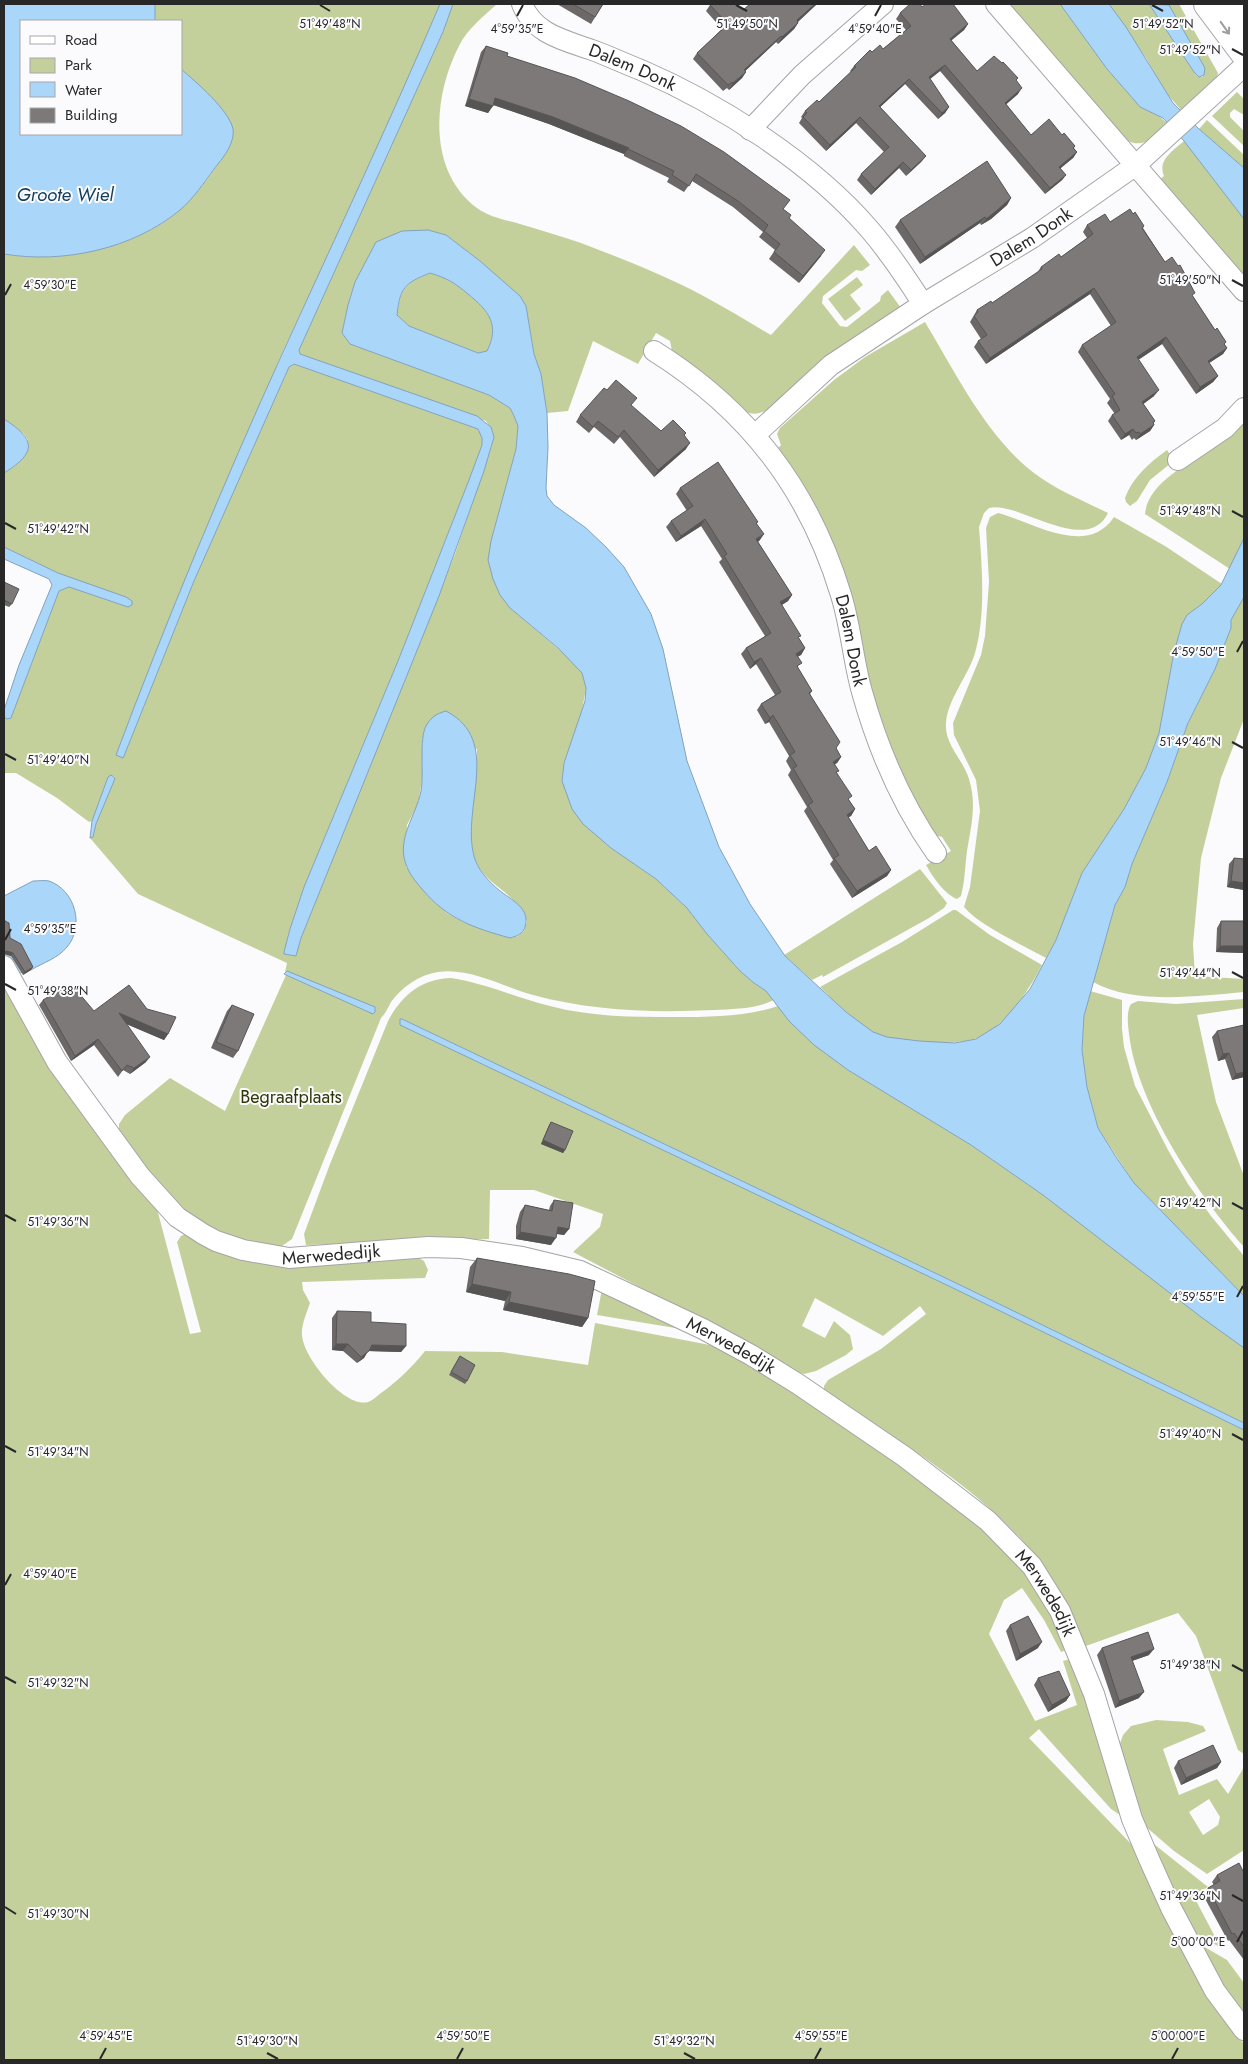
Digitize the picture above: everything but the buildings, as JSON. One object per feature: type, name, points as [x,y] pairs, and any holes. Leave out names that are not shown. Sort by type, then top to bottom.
[{"type":"street","name":"Dalem Donk","points":[[522,4],[538,27],[550,35],[683,90],[750,130],[798,164],[832,191],[870,230],[923,304]]},
{"type":"street","points":[[750,130],[802,75],[883,4]]},
{"type":"street","points":[[996,4],[1244,291]]},
{"type":"street","points":[[1208,4],[1244,52]]},
{"type":"street","points":[[1231,4],[1244,18]]},
{"type":"street","name":"Dalem Donk","points":[[755,435],[831,365],[923,304],[1032,238],[1136,165],[1244,66]]},
{"type":"street","name":"Dalem Donk","points":[[654,352],[690,375],[710,391],[755,435],[785,474],[811,519],[842,598],[871,722],[910,812],[936,853]]},
{"type":"street","points":[[1178,460],[1225,428],[1244,408]]},
{"type":"street","name":"Merwededijk","points":[[4,966],[57,1062],[140,1176],[177,1217],[203,1234],[216,1241],[243,1250],[290,1258],[428,1247],[461,1248],[531,1258],[580,1271],[694,1325],[751,1355],[798,1384],[906,1458],[988,1521],[1032,1566],[1060,1611],[1094,1694],[1132,1819],[1149,1859],[1171,1908],[1215,1991],[1244,2030]]},
{"type":"green space","name":"Begraafplaats","points":[[155,4],[440,4],[382,140],[282,353],[186,578],[124,756],[194,581],[289,367],[294,364],[478,429],[482,438],[482,445],[398,661],[304,887],[284,954],[296,956],[301,938],[455,554],[492,445],[493,432],[486,421],[300,354],[299,350],[443,32],[453,4],[497,4],[471,28],[462,40],[450,66],[440,109],[439,132],[442,154],[449,174],[461,192],[477,208],[498,218],[581,243],[657,274],[705,297],[771,335],[854,245],[870,265],[862,271],[856,270],[823,296],[822,303],[840,326],[847,327],[880,301],[881,296],[888,290],[901,308],[858,334],[812,368],[763,412],[754,414],[742,409],[725,392],[672,351],[670,341],[656,333],[638,364],[593,341],[568,411],[547,413],[541,374],[534,354],[526,306],[480,261],[446,235],[428,230],[355,282],[342,333],[350,344],[489,395],[510,408],[514,416],[518,426],[516,449],[491,541],[510,608],[569,658],[582,673],[586,688],[581,716],[564,762],[562,781],[611,848],[656,879],[687,908],[740,971],[766,991],[774,1000],[752,1007],[729,1009],[691,1011],[623,1010],[578,1005],[533,995],[462,972],[438,972],[424,976],[406,987],[395,997],[381,1018],[292,1239],[282,1246],[274,1247],[247,1242],[221,1234],[190,1216],[176,1204],[140,1163],[119,1135],[119,1124],[125,1115],[170,1078],[225,1111],[286,975],[373,1014],[287,971],[285,972],[287,963],[138,894],[90,838],[93,837],[96,824],[115,778],[114,776],[108,777],[92,821],[89,822],[57,798],[16,773],[4,773],[4,717],[11,718],[59,591],[69,587],[128,607],[132,605],[4,547],[4,473],[15,466],[28,440],[24,434],[4,419],[4,254],[26,257],[50,257],[97,250],[143,234],[163,223],[181,209],[202,187],[230,145],[226,116],[217,103],[182,70],[182,20],[155,20]],"holes":[[[425,728],[477,749],[471,823],[473,852],[477,864],[484,874],[512,898],[527,921],[524,931],[518,936],[510,938],[463,922],[447,913],[430,898],[406,867],[407,825],[418,804],[423,774],[422,743]]]},
{"type":"green space","points":[[1008,4],[1060,4],[1107,69],[1140,107],[1159,116],[1168,124],[1150,140],[1140,143],[1128,141]]},
{"type":"green space","points":[[1109,4],[1149,4],[1194,72],[1197,76],[1202,77],[1204,75],[1168,4],[1179,4],[1218,73],[1217,78],[1182,111],[1167,94],[1146,58]]},
{"type":"green space","points":[[1237,92],[1244,99],[1244,115],[1234,109],[1230,113],[1230,117],[1244,131],[1244,146],[1212,116]]},
{"type":"green space","points":[[1207,120],[1244,155],[1244,168],[1199,129]]},
{"type":"green space","points":[[1184,141],[1244,219],[1244,277],[1159,180],[1164,176],[1162,170],[1165,160]]},
{"type":"green space","points":[[430,273],[455,284],[487,312],[492,326],[492,333],[487,351],[478,353],[409,326],[397,315],[400,298],[406,287],[415,280]]},
{"type":"green space","points":[[857,277],[863,285],[850,295],[861,309],[845,321],[828,299]]},
{"type":"green space","points":[[925,322],[973,403],[1001,441],[1017,458],[1051,485],[1108,513],[1098,525],[1084,530],[1069,529],[1001,508],[989,508],[984,513],[979,527],[982,590],[981,622],[972,662],[950,705],[946,723],[948,738],[969,779],[973,797],[963,885],[961,896],[957,899],[943,889],[926,865],[951,851],[942,837],[933,835],[903,779],[777,449],[781,445],[777,434],[780,428],[834,380],[865,357]]},
{"type":"green space","points":[[1244,421],[1244,538],[1230,569],[1145,514],[1153,493],[1160,484]]},
{"type":"green space","points":[[1167,450],[1173,459],[1171,463],[1150,480],[1137,501],[1130,506],[1125,498],[1132,484],[1148,465]]},
{"type":"green space","points":[[998,513],[1059,534],[1075,536],[1089,535],[1103,529],[1114,517],[1165,546],[1222,584],[1202,604],[1187,615],[1182,624],[1174,652],[1159,733],[1146,768],[1124,809],[1082,873],[1056,940],[1046,958],[991,928],[964,907],[970,887],[980,811],[976,780],[954,735],[953,723],[981,655],[985,636],[989,582],[986,528],[990,517]]},
{"type":"green space","points":[[1242,600],[1244,601],[1244,719],[1221,778],[1201,858],[1193,944],[1195,976],[1244,979],[1244,992],[1167,997],[1128,994],[1109,989],[1093,982],[1115,905],[1125,887],[1132,864],[1167,782],[1188,723],[1215,669],[1231,628],[1231,620]]},
{"type":"green space","points":[[920,869],[947,903],[944,908],[929,918],[823,977],[822,975],[812,980],[784,955]]},
{"type":"green space","points":[[953,910],[956,910],[990,935],[1042,965],[1014,1008],[1005,1019],[985,1035],[967,1041],[946,1043],[883,1036],[872,1032],[858,1022],[820,987],[902,942]]},
{"type":"green space","points":[[451,978],[476,983],[565,1010],[613,1016],[715,1016],[766,1010],[778,1006],[789,1021],[848,1070],[971,1145],[1043,1195],[1244,1348],[1244,1423],[956,1283],[400,1019],[401,1025],[953,1288],[1244,1430],[1244,1754],[1238,1750],[1196,1636],[1178,1613],[1083,1647],[1054,1581],[1031,1551],[1006,1524],[949,1475],[824,1392],[824,1386],[828,1380],[881,1349],[926,1314],[920,1306],[883,1336],[815,1298],[802,1326],[825,1338],[834,1321],[850,1335],[853,1349],[846,1355],[816,1371],[804,1374],[793,1371],[740,1340],[573,1252],[600,1227],[603,1214],[534,1190],[490,1190],[489,1239],[306,1245],[304,1234],[388,1021],[400,1003],[414,990],[430,981]]},
{"type":"green space","points":[[4,987],[51,1067],[156,1205],[190,1334],[201,1332],[177,1242],[181,1236],[187,1233],[227,1252],[417,1257],[424,1261],[428,1270],[425,1278],[302,1282],[303,1290],[310,1303],[302,1332],[303,1342],[308,1354],[336,1389],[358,1402],[371,1401],[410,1368],[425,1351],[502,1352],[588,1365],[595,1323],[710,1345],[714,1344],[813,1404],[866,1440],[974,1520],[1033,1581],[1069,1649],[1061,1652],[1044,1620],[1022,1588],[1004,1600],[989,1634],[1035,1721],[1077,1705],[1063,1661],[1074,1658],[1123,1817],[1111,1809],[1039,1729],[1029,1738],[1134,1847],[1205,1988],[1244,2044],[1244,2060],[4,2060]]},
{"type":"green space","points":[[1090,991],[1122,1000],[1124,1047],[1135,1086],[1188,1184],[1244,1256],[1244,1296],[1134,1183],[1098,1128],[1087,1087],[1082,1050],[1084,1016]]},
{"type":"green space","points":[[1244,999],[1244,1008],[1197,1015],[1216,1102],[1244,1176],[1244,1247],[1208,1202],[1172,1147],[1157,1118],[1144,1090],[1134,1061],[1129,1034],[1128,1011],[1131,1004],[1138,1001],[1176,1004]]},
{"type":"green space","points":[[602,1289],[681,1329],[597,1315]]},
{"type":"green space","points":[[1156,1720],[1188,1722],[1203,1726],[1206,1731],[1163,1749],[1179,1795],[1217,1779],[1228,1794],[1244,1767],[1244,1850],[1207,1874],[1174,1851],[1145,1826],[1118,1749],[1123,1735],[1131,1726]],"holes":[[[1209,1799],[1220,1817],[1218,1825],[1203,1835],[1189,1812]]]},
{"type":"green space","points":[[1150,1841],[1208,1887],[1193,1895],[1221,1948],[1191,1930]]},
{"type":"green space","points":[[1196,1942],[1227,1960],[1244,1983],[1244,2018],[1211,1971]]},
{"type":"water","name":"Groote Wiel","points":[[4,4],[155,4],[155,20],[20,20],[20,135],[182,135],[182,70],[219,105],[230,121],[233,135],[230,146],[224,156],[198,191],[180,210],[141,235],[119,244],[73,255],[27,257],[4,254]]},
{"type":"water","points":[[440,4],[453,4],[443,32],[299,350],[300,354],[477,416],[491,427],[494,437],[484,471],[439,596],[301,938],[296,956],[284,954],[284,952],[304,887],[398,661],[469,480],[482,445],[482,438],[478,429],[294,364],[289,367],[194,581],[124,756],[123,758],[116,755],[175,603],[239,452]]},
{"type":"water","points":[[1060,4],[1109,4],[1126,27],[1173,103],[1199,129],[1244,168],[1244,219],[1184,141],[1163,118],[1140,107],[1107,69]]},
{"type":"water","points":[[1149,4],[1169,5],[1205,68],[1204,75],[1199,77],[1194,72]]},
{"type":"water","points":[[428,230],[446,235],[480,261],[520,296],[526,306],[534,354],[541,374],[547,413],[547,496],[554,505],[586,528],[624,567],[651,614],[663,649],[687,761],[719,847],[750,904],[785,956],[846,1012],[873,1032],[887,1037],[919,1041],[955,1043],[976,1039],[1000,1024],[1030,989],[1056,940],[1082,873],[1124,809],[1146,768],[1159,733],[1174,652],[1182,624],[1187,615],[1202,604],[1221,585],[1244,538],[1244,597],[1231,620],[1231,628],[1215,669],[1188,723],[1167,782],[1132,864],[1125,887],[1115,905],[1084,1016],[1082,1050],[1087,1087],[1098,1128],[1116,1157],[1134,1183],[1244,1296],[1244,1348],[1043,1195],[971,1145],[848,1070],[814,1045],[789,1021],[766,991],[740,971],[687,908],[656,879],[611,848],[583,824],[572,809],[562,781],[564,763],[585,701],[586,688],[582,673],[558,648],[510,608],[500,595],[488,560],[491,541],[516,449],[518,426],[514,416],[510,408],[489,395],[350,344],[342,333],[355,282],[376,242],[402,231]],"holes":[[[430,273],[446,279],[459,287],[482,306],[492,326],[491,342],[487,351],[478,353],[409,326],[397,315],[400,298],[405,287],[409,283]]]},
{"type":"water","points":[[4,419],[22,433],[27,439],[28,446],[23,459],[4,473]]},
{"type":"water","points":[[4,547],[58,573],[126,597],[132,601],[132,605],[128,607],[69,587],[59,591],[11,718],[7,719],[4,717],[4,710],[19,665],[52,585],[49,579],[4,559]]},
{"type":"water","points":[[446,711],[463,724],[473,739],[476,757],[471,837],[474,856],[487,879],[519,905],[525,915],[526,920],[523,931],[510,938],[473,926],[441,908],[414,879],[408,870],[404,857],[403,847],[405,838],[421,791],[424,732],[432,718]]},
{"type":"water","points":[[111,775],[115,778],[96,824],[93,837],[90,838],[92,821],[108,777]]},
{"type":"water","points":[[33,881],[49,881],[65,892],[71,900],[74,910],[76,919],[75,929],[72,939],[59,955],[31,970],[30,967],[4,983],[4,896]]},
{"type":"water","points":[[287,971],[375,1007],[375,1012],[373,1014],[284,974]]},
{"type":"water","points":[[400,1019],[956,1283],[1244,1423],[1244,1430],[953,1288],[400,1025]]}]
